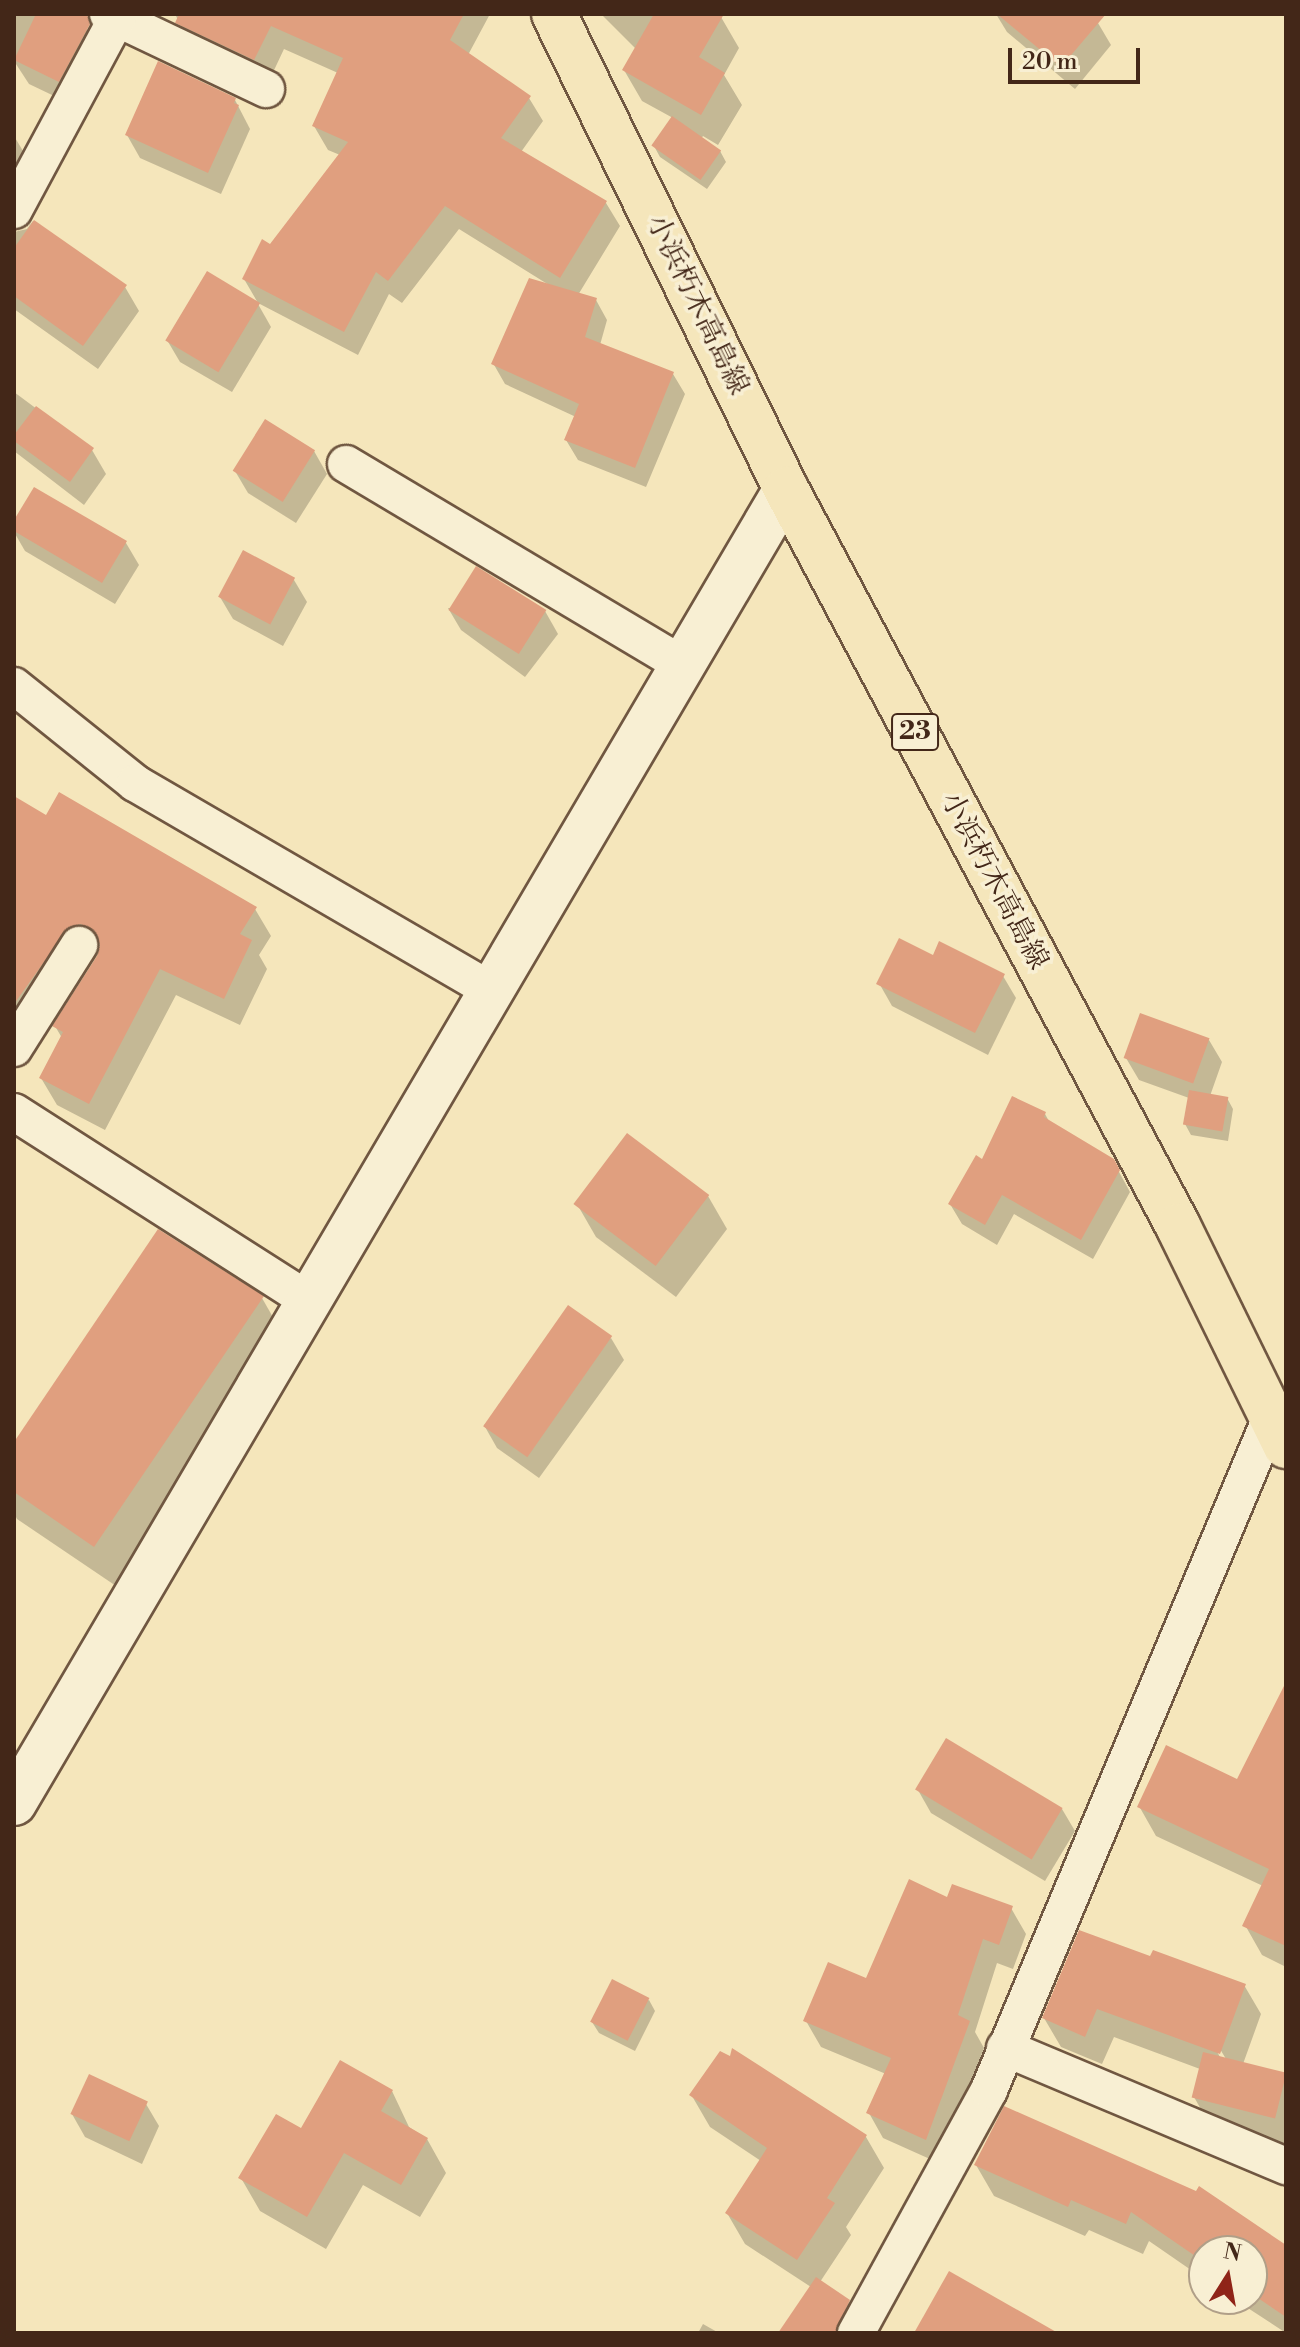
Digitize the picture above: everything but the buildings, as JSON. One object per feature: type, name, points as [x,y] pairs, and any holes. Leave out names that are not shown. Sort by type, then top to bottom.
[{"type":"main road","name":"小浜朽木高島線","points":[[554,14],[786,489],[1178,1226],[1278,1433]]},
{"type":"main road","points":[[14,1803],[786,489]]},
{"type":"street","points":[[14,210],[115,15],[266,89]]},
{"type":"street","points":[[346,464],[682,664]]},
{"type":"street","points":[[14,686],[135,783],[490,990]]},
{"type":"street","points":[[17,1035],[79,945]]},
{"type":"street","points":[[14,1112],[308,1300]]},
{"type":"street","points":[[856,2333],[989,2090],[1278,1433]]},
{"type":"street","points":[[1005,2048],[1286,2166]]}]
